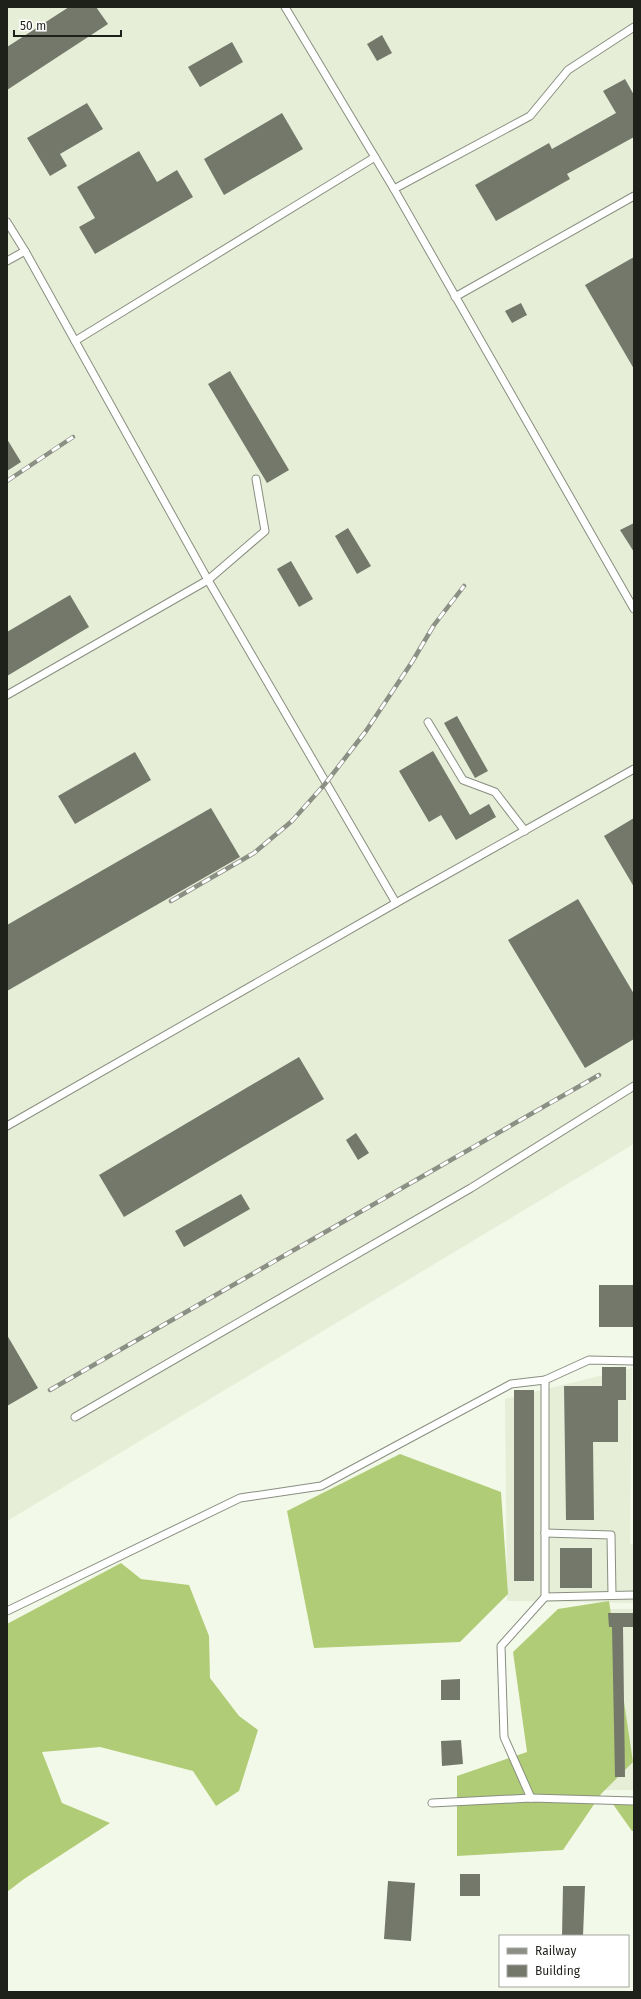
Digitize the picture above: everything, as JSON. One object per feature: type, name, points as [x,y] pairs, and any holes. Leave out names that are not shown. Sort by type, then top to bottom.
[{"type":"lane","points":[[286,7],[375,157],[634,609]]},
{"type":"lane","points":[[394,190],[530,116],[568,70],[634,27]]},
{"type":"lane","points":[[75,341],[375,157]]},
{"type":"lane","points":[[455,296],[634,196]]},
{"type":"lane","points":[[7,222],[25,251],[208,580],[396,903]]},
{"type":"lane","points":[[7,261],[25,251]]},
{"type":"lane","points":[[7,695],[208,580],[264,531],[256,479]]},
{"type":"lane","points":[[428,722],[463,780],[495,792],[525,831]]},
{"type":"lane","points":[[7,1126],[396,903],[634,770]]},
{"type":"lane","points":[[75,1417],[471,1188],[634,1086]]},
{"type":"lane","points":[[7,1611],[240,1498],[321,1486],[511,1384],[545,1380],[589,1360],[634,1361]]},
{"type":"lane","points":[[531,1798],[504,1737],[500,1646],[544,1597],[545,1380]]},
{"type":"lane","points":[[545,1533],[611,1535],[612,1596]]},
{"type":"lane","points":[[544,1597],[634,1595]]},
{"type":"lane","points":[[432,1803],[531,1798],[634,1801]]},
{"type":"shaded area","points":[[7,7],[634,7],[634,1144],[7,1521]]},
{"type":"shaded area","points":[[632,1368],[630,1544],[634,1544],[634,1603],[507,1601],[505,1399]]},
{"type":"shaded area","points":[[604,1609],[634,1609],[634,1790],[605,1790]]},
{"type":"green space","points":[[400,1454],[501,1492],[508,1594],[460,1642],[314,1648],[287,1511]]},
{"type":"green space","points":[[121,1563],[141,1579],[189,1585],[209,1636],[210,1678],[239,1716],[258,1730],[239,1791],[216,1806],[193,1771],[100,1747],[42,1752],[62,1803],[110,1823],[24,1879],[7,1892],[7,1624]]},
{"type":"green space","points":[[609,1601],[633,1762],[601,1794],[563,1850],[457,1856],[457,1776],[527,1752],[513,1652],[558,1609]]},
{"type":"green space","points":[[610,1800],[634,1800],[634,1831],[632,1831]]},
{"type":"building","points":[[69,7],[96,7],[108,24],[7,90],[7,47]]},
{"type":"building","points":[[382,35],[392,53],[377,61],[367,44]]},
{"type":"building","points":[[232,42],[243,62],[200,87],[188,67]]},
{"type":"building","points":[[625,79],[634,95],[634,137],[567,174],[570,179],[496,221],[475,185],[549,143],[552,149],[616,113],[603,91]]},
{"type":"building","points":[[87,103],[103,129],[60,154],[67,166],[50,176],[27,138]]},
{"type":"building","points":[[282,113],[303,149],[224,195],[204,159]]},
{"type":"building","points":[[139,151],[157,182],[177,170],[193,197],[95,254],[79,227],[95,218],[77,187]]},
{"type":"building","points":[[634,257],[634,369],[585,285]]},
{"type":"building","points":[[521,303],[527,315],[512,323],[505,311]]},
{"type":"building","points":[[230,371],[289,470],[267,483],[208,384]]},
{"type":"building","points":[[7,439],[21,462],[7,471]]},
{"type":"building","points":[[634,523],[634,552],[620,530]]},
{"type":"building","points":[[348,528],[371,566],[357,574],[335,536]]},
{"type":"building","points":[[291,561],[313,599],[299,607],[277,569]]},
{"type":"building","points":[[70,595],[89,627],[7,676],[7,632]]},
{"type":"building","points":[[457,716],[488,771],[475,778],[444,723]]},
{"type":"building","points":[[433,751],[470,815],[489,804],[496,817],[456,840],[441,815],[429,822],[399,771]]},
{"type":"building","points":[[135,752],[151,780],[75,824],[58,796]]},
{"type":"building","points":[[211,808],[240,857],[7,991],[7,925]]},
{"type":"building","points":[[634,818],[634,887],[604,836]]},
{"type":"building","points":[[578,899],[634,994],[634,1039],[585,1068],[508,940]]},
{"type":"building","points":[[299,1057],[324,1099],[124,1217],[99,1175]]},
{"type":"building","points":[[356,1133],[369,1153],[358,1160],[346,1140]]},
{"type":"building","points":[[241,1194],[250,1209],[184,1247],[175,1231]]},
{"type":"building","points":[[599,1285],[634,1285],[634,1327],[599,1327]]},
{"type":"building","points":[[7,1335],[38,1388],[7,1406]]},
{"type":"building","points":[[602,1367],[626,1367],[626,1400],[618,1400],[618,1442],[593,1442],[594,1520],[566,1520],[564,1386],[602,1386]]},
{"type":"building","points":[[514,1390],[534,1390],[534,1581],[514,1581]]},
{"type":"building","points":[[560,1548],[592,1548],[592,1588],[560,1588]]},
{"type":"building","points":[[608,1613],[634,1613],[634,1627],[623,1627],[625,1777],[615,1777],[612,1627],[609,1627]]},
{"type":"building","points":[[460,1679],[460,1700],[441,1700],[441,1680]]},
{"type":"building","points":[[461,1740],[463,1764],[442,1766],[441,1741]]},
{"type":"building","points":[[460,1874],[480,1874],[480,1896],[460,1896]]},
{"type":"building","points":[[388,1881],[415,1883],[411,1941],[384,1939]]},
{"type":"building","points":[[563,1886],[585,1886],[583,1935],[562,1935]]},
{"type":"railway","points":[[7,481],[73,437]]},
{"type":"railway","points":[[171,901],[254,853],[292,821],[325,784],[366,731],[412,662],[434,625],[464,586]]},
{"type":"railway","points":[[50,1390],[599,1075]]}]
